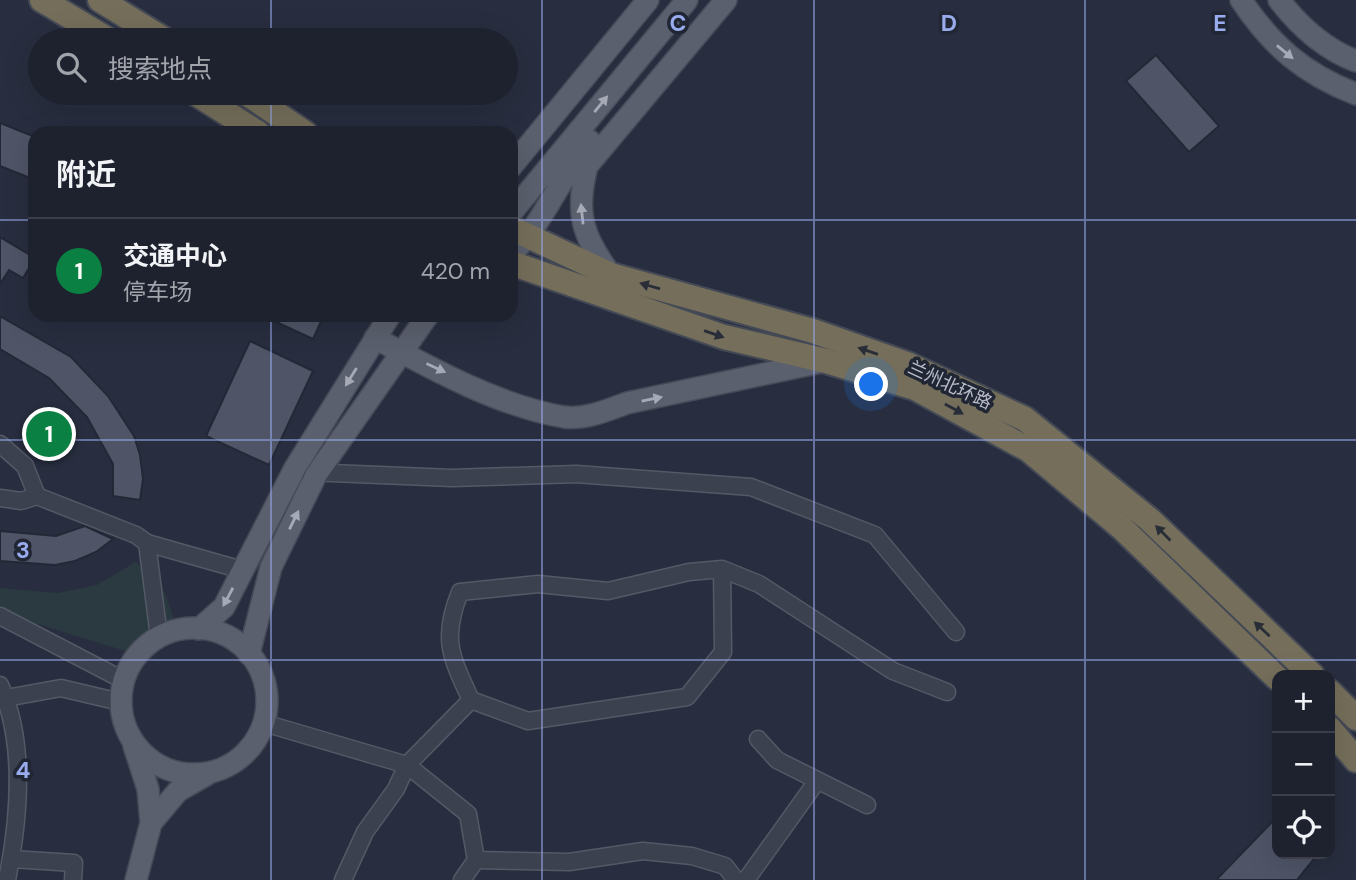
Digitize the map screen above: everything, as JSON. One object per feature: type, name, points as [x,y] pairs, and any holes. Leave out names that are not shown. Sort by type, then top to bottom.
[{"type":"highway","points":[[42,0],[89,28]]},
{"type":"highway","points":[[100,0],[146,28]]},
{"type":"highway","points":[[214,105],[247,126]]},
{"type":"highway","points":[[264,105],[295,126]]},
{"type":"highway","name":"兰州北环路","points":[[521,232],[611,275],[813,331],[907,364],[1025,419],[1150,520],[1307,670]]},
{"type":"highway","name":"兰州北环路","points":[[518,265],[724,337],[826,361],[915,388],[1029,450],[1122,528],[1272,673]]},
{"type":"highway","points":[[1335,697],[1356,718]]},
{"type":"highway","points":[[1333,733],[1356,760]]},
{"type":"main road","points":[[518,158],[648,0]]},
{"type":"main road","points":[[518,205],[687,0]]},
{"type":"main road","points":[[521,232],[576,158],[708,0]]},
{"type":"main road","points":[[611,275],[593,251],[582,224],[580,195],[587,166],[726,0]]},
{"type":"main road","points":[[1241,0],[1277,47],[1323,81],[1356,94]]},
{"type":"main road","points":[[1279,0],[1298,25],[1338,54],[1356,61]]},
{"type":"main road","points":[[199,628],[224,607],[295,468],[385,322]]},
{"type":"main road","points":[[249,654],[271,567],[316,475],[422,322]]},
{"type":"main road","points":[[375,338],[405,344],[501,398],[566,417],[597,414],[627,404],[826,361]]},
{"type":"main road","points":[[136,880],[150,823],[148,789],[124,724],[120,702],[123,680],[137,655],[159,637],[178,630],[199,628],[226,636],[249,654],[265,687],[267,705],[264,723],[256,740],[243,755],[228,766],[209,773],[178,791],[150,823]]},
{"type":"main road","points":[[133,743],[148,759],[167,770],[188,774],[209,773]]},
{"type":"street","points":[[0,444],[25,466],[37,496]]},
{"type":"street","points":[[295,468],[316,475],[452,478],[576,474],[751,487],[875,535],[956,632]]},
{"type":"street","points":[[0,498],[21,501],[37,496],[136,535],[148,543],[242,570]]},
{"type":"street","points":[[148,543],[159,637]]},
{"type":"street","points":[[722,569],[723,652],[687,697],[528,721],[471,700],[454,667],[449,642],[451,616],[460,592],[538,584],[608,591],[689,572],[722,569],[759,584],[894,671],[947,692]]},
{"type":"street","points":[[0,616],[123,680]]},
{"type":"street","points":[[7,880],[12,859],[19,776],[3,692],[61,688],[120,702]]},
{"type":"street","points":[[343,880],[365,832],[397,789],[407,765],[471,700]]},
{"type":"street","points":[[264,723],[407,765],[468,814],[476,860],[462,880]]},
{"type":"street","points":[[758,739],[777,760],[867,806]]},
{"type":"street","points":[[746,880],[817,781]]},
{"type":"street","points":[[476,860],[569,862],[643,851],[692,856],[725,866],[736,880]]},
{"type":"street","points":[[12,859],[74,863],[73,880]]},
{"type":"shaded area","points":[[136,562],[164,591],[177,627],[151,659],[28,621],[0,608],[0,588],[58,593],[97,585]]},
{"type":"building","points":[[1156,55],[1219,126],[1189,152],[1126,81]]},
{"type":"building","points":[[0,123],[28,134],[28,177],[0,166]]},
{"type":"building","points":[[0,237],[28,254],[28,270],[23,278],[9,270],[0,284]]},
{"type":"building","points":[[0,316],[71,357],[108,396],[134,436],[140,455],[143,479],[140,500],[113,496],[113,464],[87,417],[49,378],[0,349]]},
{"type":"building","points":[[276,322],[321,322],[313,339]]},
{"type":"building","points":[[250,341],[313,371],[269,465],[206,436]]},
{"type":"building","points":[[85,526],[113,539],[96,552],[75,561],[55,565],[0,561],[0,531],[56,536]]},
{"type":"building","points":[[1272,822],[1272,859],[1314,859],[1297,880],[1216,880]]},
{"type":"place","name":"交通中心","points":[[49,434]]}]
